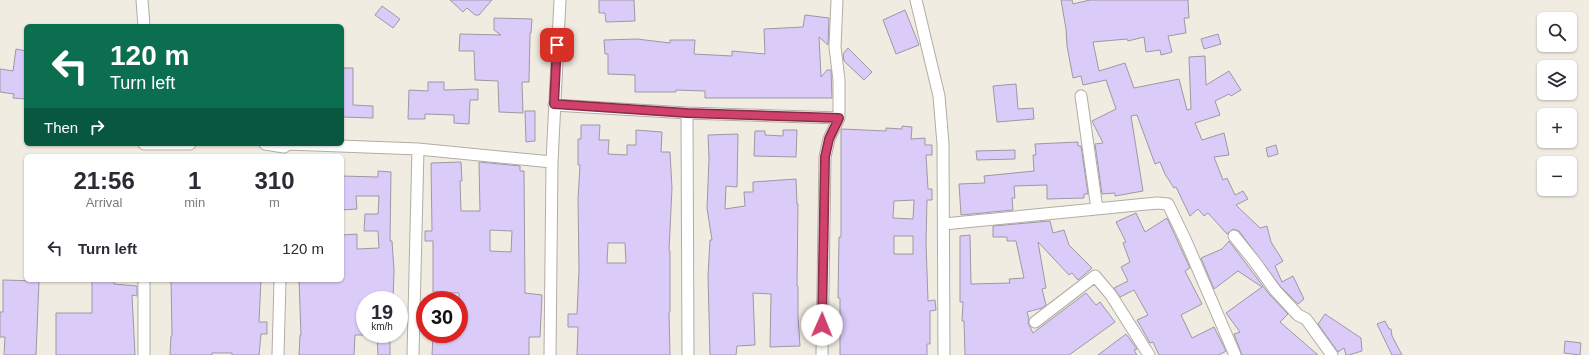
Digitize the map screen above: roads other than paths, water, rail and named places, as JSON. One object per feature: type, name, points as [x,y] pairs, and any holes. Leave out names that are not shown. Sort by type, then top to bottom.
[{"type":"street","points":[[142,0],[144,24]]},
{"type":"street","points":[[550,355],[552,162],[560,0]]},
{"type":"street","points":[[822,355],[825,157],[829,139],[839,118],[839,80],[835,47],[837,0]]},
{"type":"street","points":[[916,0],[939,96],[943,144],[944,355]]},
{"type":"street","points":[[1080,96],[1098,209]]},
{"type":"street","points":[[554,104],[687,113],[839,118]]},
{"type":"street","points":[[687,113],[688,355]]},
{"type":"street","points":[[270,146],[283,152]]},
{"type":"street","points":[[340,146],[418,149],[552,162]]},
{"type":"street","points":[[413,355],[418,149]]},
{"type":"street","points":[[944,224],[1157,203],[1168,204],[1185,238],[1235,355]]},
{"type":"street","points":[[1234,236],[1275,290],[1298,315],[1306,318],[1332,355]]},
{"type":"street","points":[[1035,322],[1095,276],[1111,295],[1149,355]]},
{"type":"street","points":[[144,282],[144,355]]},
{"type":"street","points":[[278,355],[280,282]]}]
